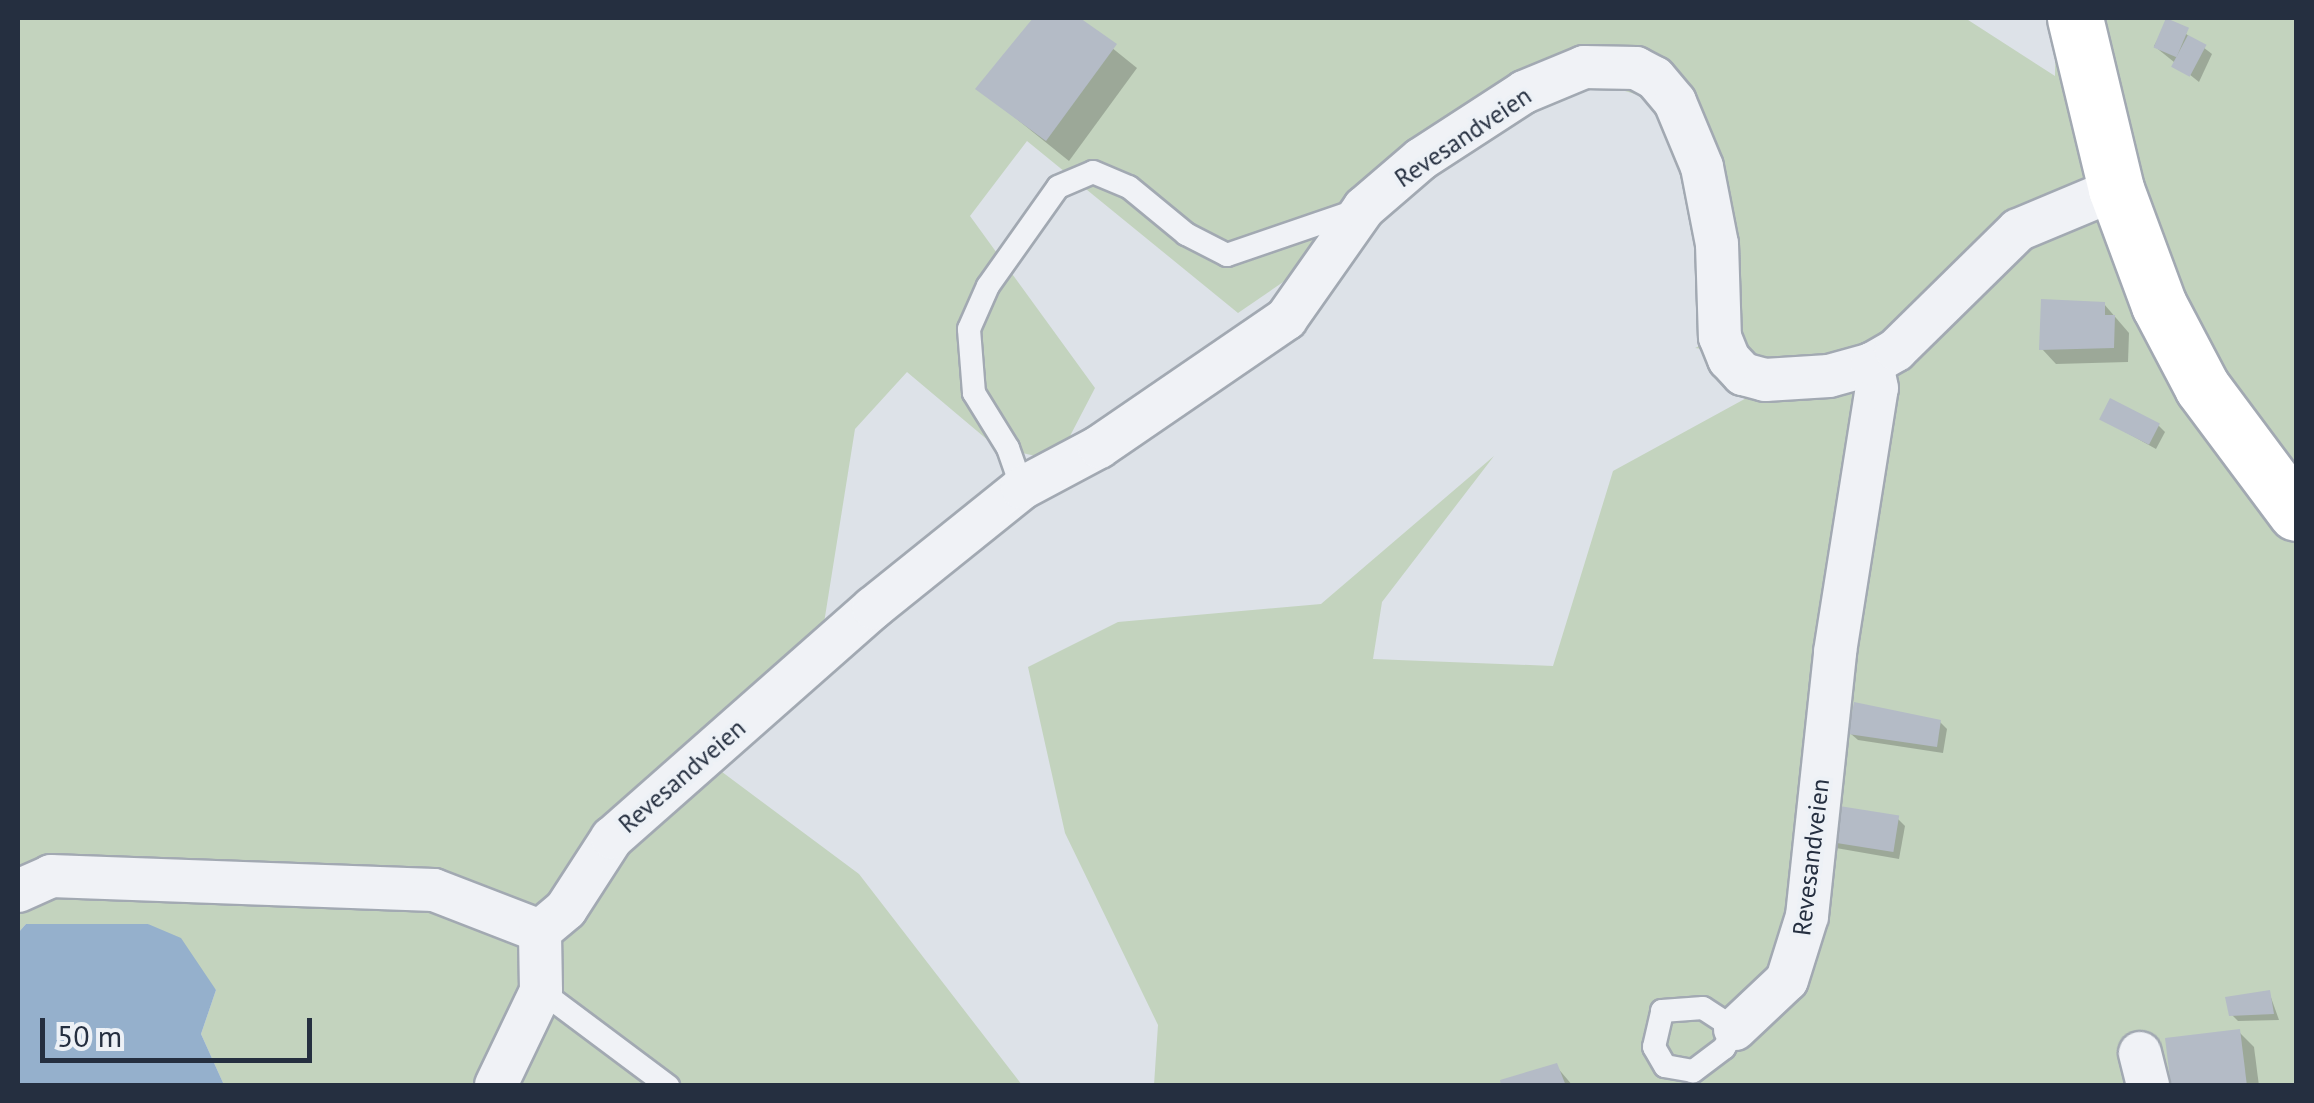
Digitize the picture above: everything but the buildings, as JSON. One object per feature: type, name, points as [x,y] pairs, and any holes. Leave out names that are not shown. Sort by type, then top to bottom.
[{"type":"main road","points":[[2075,18],[2116,190],[2159,305],[2202,387],[2296,513]]},
{"type":"street","name":"Revesandveien","points":[[540,931],[566,909],[612,838],[654,796],[1022,488],[1099,446],[1286,319],[1364,208],[1421,158],[1524,92],[1584,67],[1636,68],[1675,102],[1702,167],[1717,244],[1720,337],[1729,359],[1743,374],[1765,380],[1829,376],[1872,364],[1896,350],[2018,230],[2116,190]]},
{"type":"street","name":"Revesandveien","points":[[1735,1030],[1787,980],[1806,916],[1836,652],[1877,388],[1872,364]]},
{"type":"street","points":[[18,890],[51,876],[434,890],[540,931],[542,991],[496,1085]]},
{"type":"lane","name":"Revesandveien","points":[[1022,488],[1008,448],[974,393],[969,329],[988,286],[1058,186],[1092,172],[1129,187],[1186,234],[1227,255],[1319,218],[1364,208]]},
{"type":"lane","points":[[542,991],[668,1086]]},
{"type":"green space","points":[[18,18],[1965,18],[2055,76],[2056,18],[2296,18],[2296,1085],[1154,1085],[1158,1025],[1065,833],[1028,667],[1118,622],[1321,604],[1494,456],[1382,602],[1373,659],[1553,666],[1613,471],[1772,384],[1718,351],[1695,348],[1715,339],[1717,323],[1662,102],[1561,72],[1400,202],[1238,313],[1027,141],[970,216],[1095,388],[1057,461],[996,447],[907,372],[855,429],[824,623],[702,757],[859,874],[1022,1085],[224,1085],[201,1034],[216,990],[148,924],[26,924],[18,933]]},
{"type":"water","points":[[26,924],[148,924],[181,938],[216,990],[201,1034],[224,1085],[18,1085],[18,933]]}]
